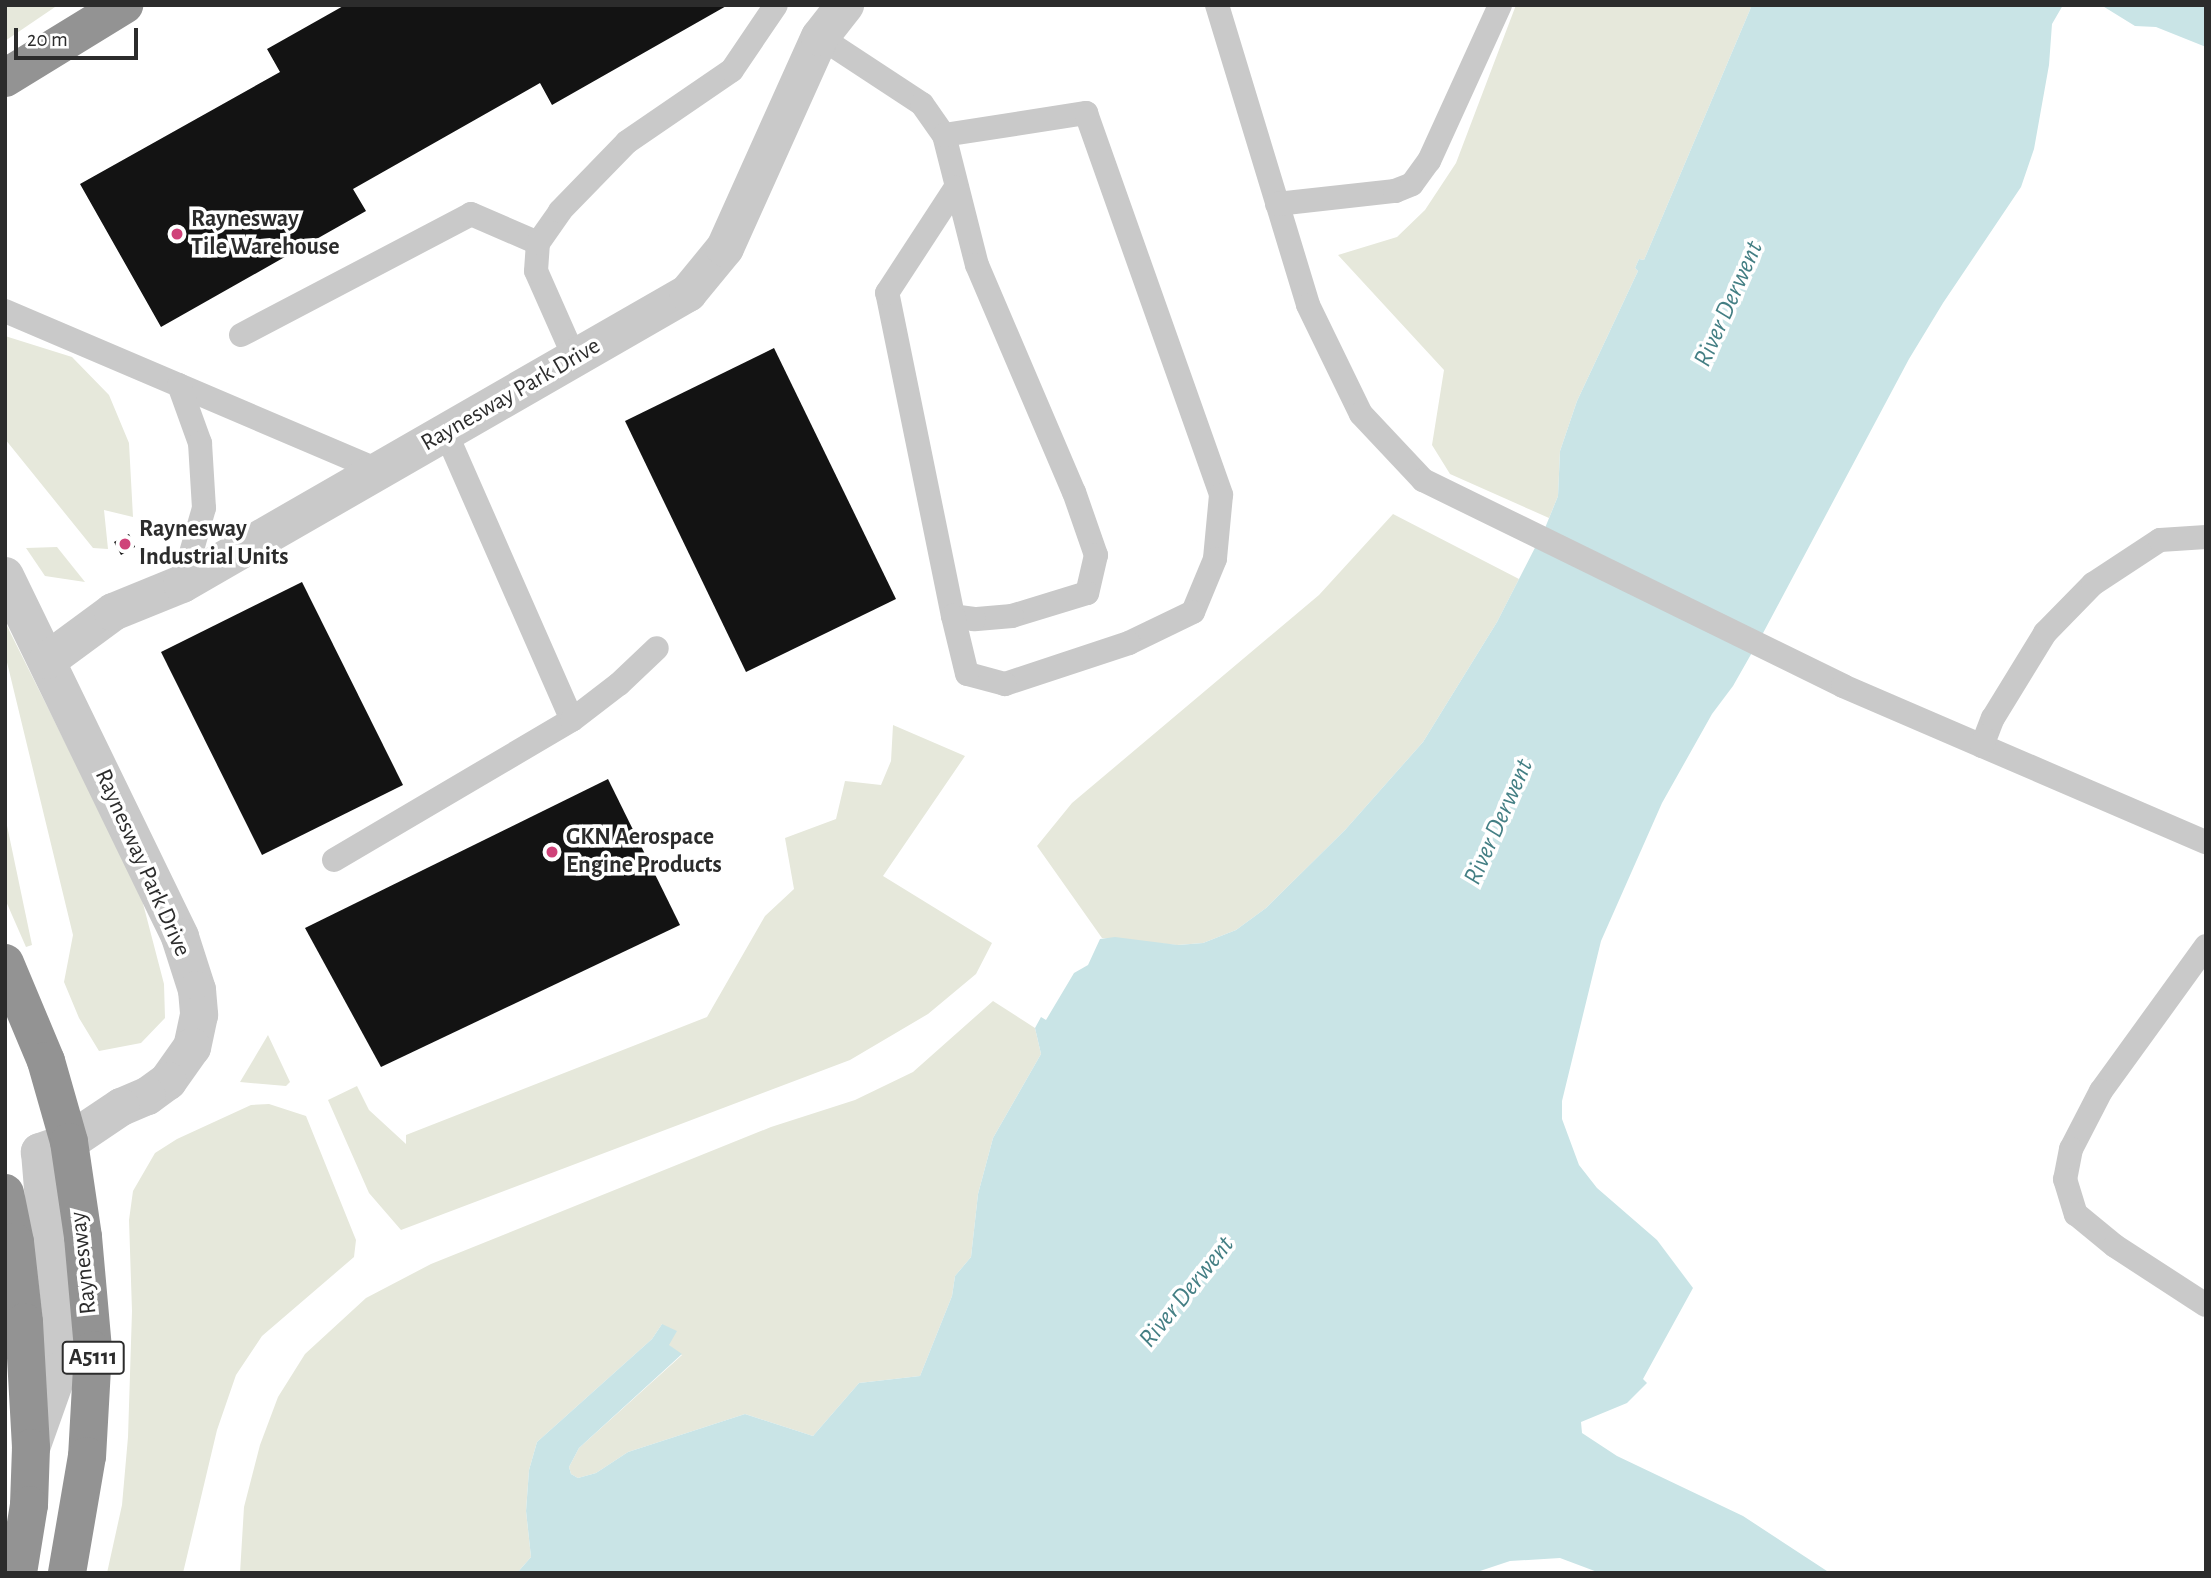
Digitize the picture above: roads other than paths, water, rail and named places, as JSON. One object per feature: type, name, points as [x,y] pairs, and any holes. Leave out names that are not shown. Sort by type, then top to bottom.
[{"type":"highway","points":[[5,78],[124,5]]},
{"type":"highway","name":"Raynesway","points":[[5,963],[46,1061],[69,1142],[83,1237],[93,1350],[87,1457],[67,1573]]},
{"type":"highway","name":"A5111","points":[[5,1193],[15,1242],[24,1322],[31,1448],[29,1505],[18,1573]]},
{"type":"street","name":"Raynesway Park Drive","points":[[48,660],[113,612],[182,584],[688,293],[725,248],[820,37],[845,5]]},
{"type":"street","name":"Raynesway Park Drive","points":[[5,576],[180,937],[197,990],[199,1015],[192,1047],[168,1081],[147,1096],[121,1107],[69,1142],[40,1153],[58,1372],[31,1448]]},
{"type":"lane","points":[[575,359],[536,271],[538,243],[560,211],[627,142],[732,70],[776,5]]},
{"type":"lane","points":[[1217,5],[1308,305],[1361,414],[1423,480],[1843,687],[2206,842]]},
{"type":"lane","points":[[1277,204],[1395,191],[1412,184],[1429,162],[1500,5]]},
{"type":"lane","points":[[820,37],[922,104],[944,135],[977,265],[1074,492],[1096,555],[1087,593],[1012,617],[974,619],[953,616]]},
{"type":"lane","points":[[944,135],[1086,113],[1221,495],[1214,559],[1192,612],[1129,643],[1005,684],[967,674],[887,293],[956,187]]},
{"type":"lane","points":[[241,335],[471,214],[538,243]]},
{"type":"lane","points":[[5,311],[380,471]]},
{"type":"lane","points":[[179,385],[200,443],[204,508],[182,584]]},
{"type":"lane","points":[[446,433],[572,720]]},
{"type":"lane","points":[[1982,746],[1993,718],[2045,633],[2093,584],[2160,540],[2206,537]]},
{"type":"lane","points":[[334,860],[572,720],[619,684],[657,648]]},
{"type":"lane","points":[[2206,946],[2101,1091],[2071,1149],[2065,1179],[2076,1214],[2115,1247],[2206,1305]]},
{"type":"water","name":"River Derwent","points":[[1752,5],[2063,5],[2052,24],[2049,65],[2034,149],[2021,187],[1909,359],[1762,635],[1733,686],[1712,714],[1662,803],[1601,941],[1562,1101],[1562,1119],[1579,1165],[1597,1188],[1657,1240],[1693,1288],[1643,1379],[1647,1383],[1627,1403],[1581,1422],[1582,1433],[1617,1456],[1743,1516],[1830,1573],[1600,1573],[1560,1558],[1510,1561],[1474,1573],[517,1573],[531,1557],[526,1511],[529,1470],[537,1442],[652,1339],[662,1324],[677,1331],[669,1345],[682,1354],[579,1448],[569,1467],[571,1474],[578,1478],[596,1473],[628,1452],[745,1414],[813,1436],[859,1383],[920,1376],[952,1296],[955,1276],[971,1257],[978,1194],[993,1138],[1041,1054],[1035,1028],[1041,1017],[1046,1020],[1074,973],[1088,965],[1100,939],[1115,937],[1178,945],[1203,943],[1236,930],[1266,908],[1345,830],[1423,742],[1497,622],[1545,528],[1558,496],[1560,451],[1577,401],[1638,271],[1635,268],[1639,259],[1644,260]]},
{"type":"water","points":[[2101,5],[2206,5],[2206,47],[2156,27],[2135,26]]},
{"type":"place","name":"Raynesway Tile Warehouse","points":[[177,234]]},
{"type":"place","name":"Raynesway Industrial Units","points":[[125,544]]},
{"type":"place","name":"GKN Aerospace Engine Products","points":[[552,852]]}]
